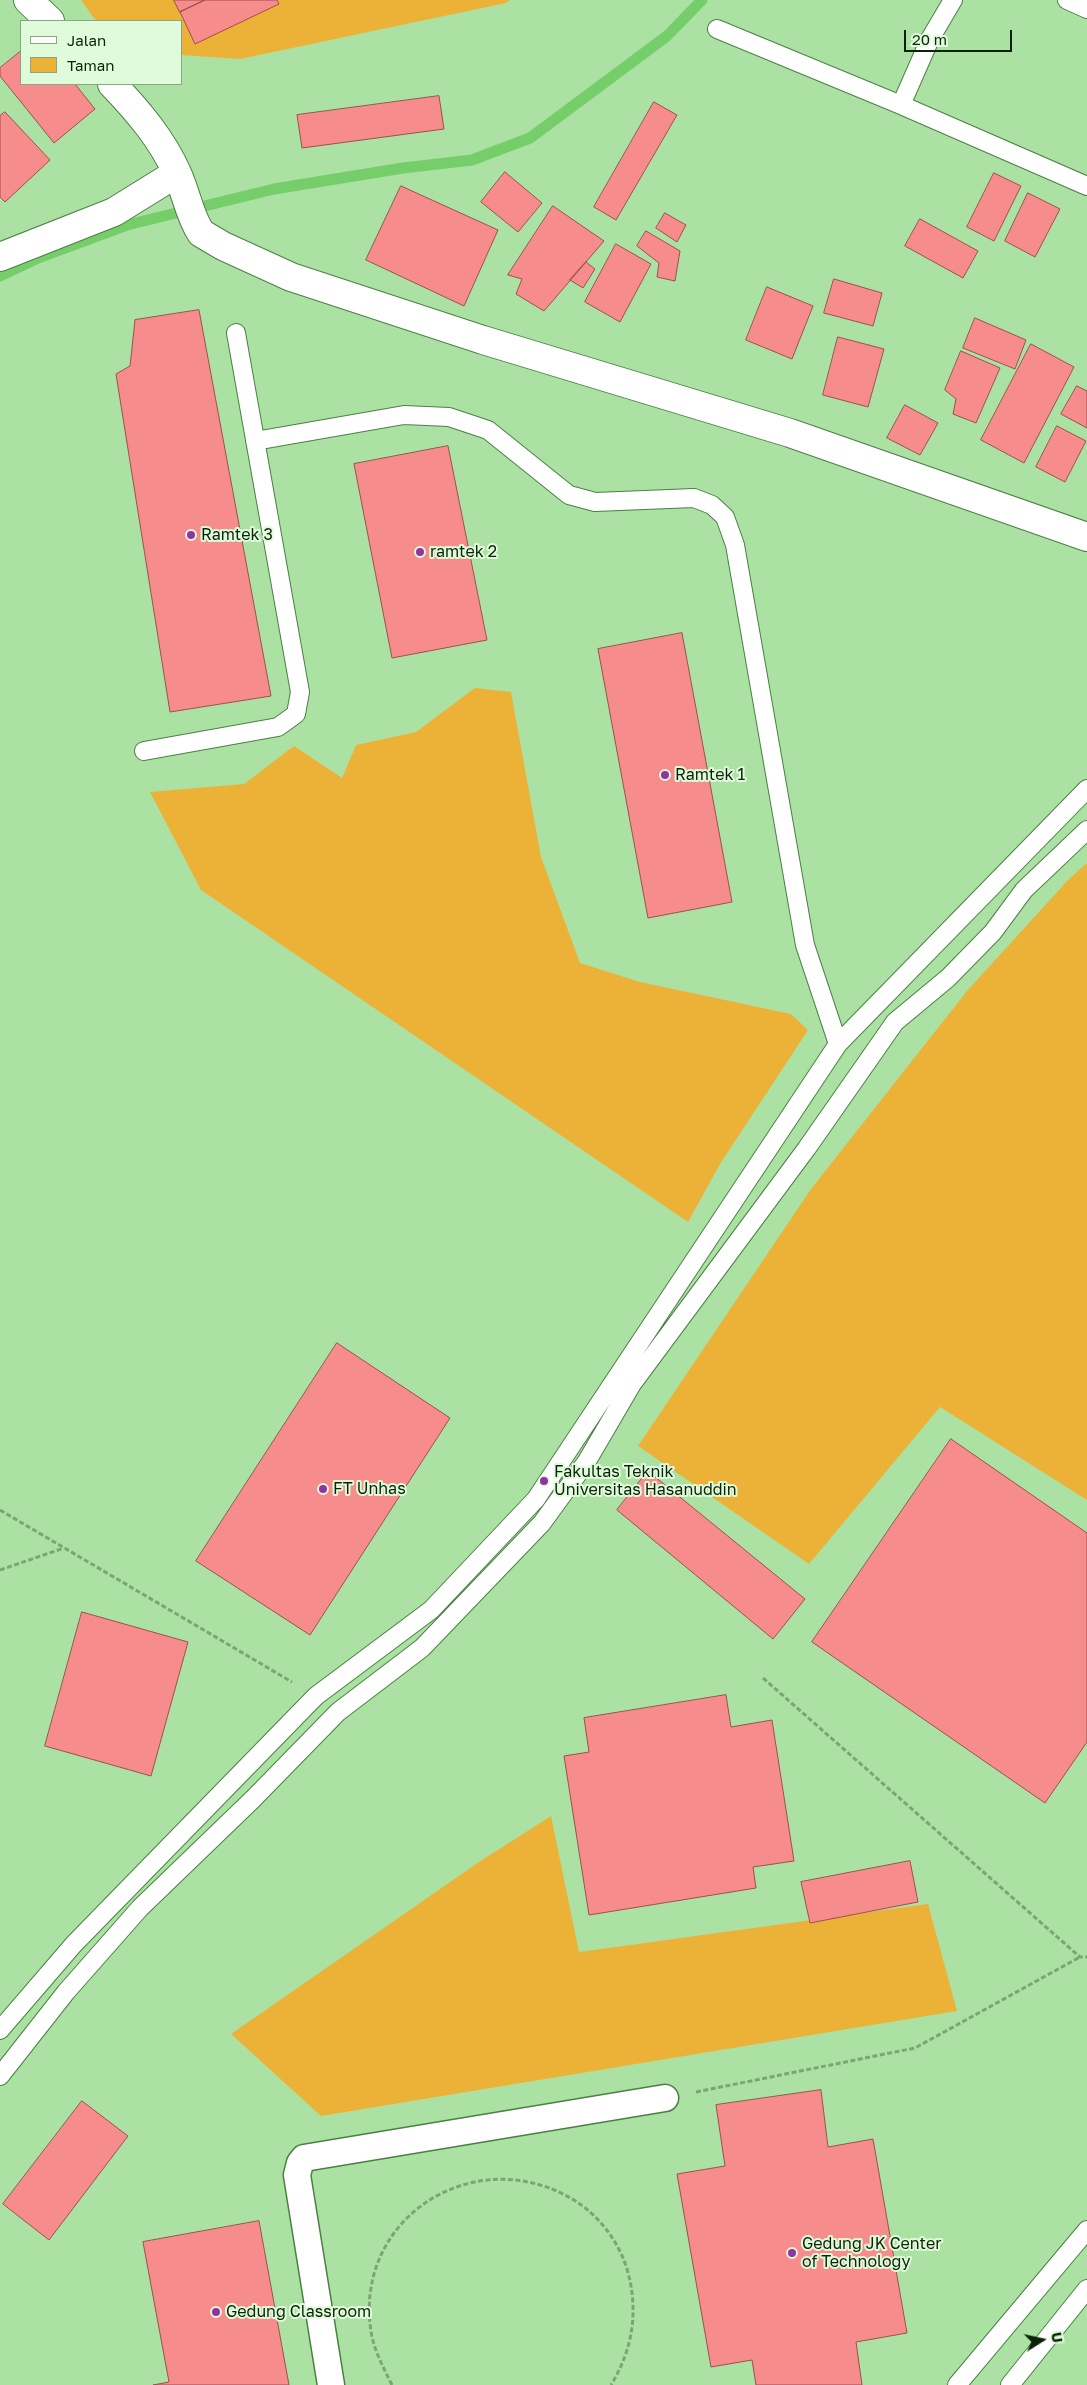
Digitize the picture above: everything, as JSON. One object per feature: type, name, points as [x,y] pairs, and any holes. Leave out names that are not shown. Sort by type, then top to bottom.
[{"type":"street","points":[[28,0],[49,20]]},
{"type":"street","points":[[113,85],[142,116],[165,149],[181,182],[196,225],[201,233],[223,246],[291,277],[482,340],[790,433],[1087,537]]},
{"type":"street","points":[[0,258],[114,212],[181,182]]},
{"type":"street","points":[[330,2385],[297,2175],[300,2163],[304,2158],[665,2098]]},
{"type":"lane","points":[[901,105],[930,39],[953,0]]},
{"type":"lane","points":[[1067,0],[1087,9]]},
{"type":"lane","points":[[717,29],[901,105],[1087,186]]},
{"type":"lane","points":[[144,751],[278,727],[296,714],[300,692],[236,333]]},
{"type":"lane","points":[[255,441],[404,414],[449,417],[488,430],[570,496],[595,502],[694,498],[712,505],[725,517],[735,545],[805,945],[838,1044]]},
{"type":"lane","points":[[0,2030],[74,1944],[316,1696],[431,1610],[536,1499],[838,1044],[1087,789]]},
{"type":"lane","points":[[0,2076],[66,1992],[140,1908],[253,1799],[338,1712],[422,1648],[542,1523],[587,1461],[632,1384],[807,1148],[895,1022],[948,978],[993,932],[1024,890],[1087,830]]},
{"type":"lane","points":[[968,2381],[1087,2230]]},
{"type":"lane","points":[[1010,2385],[1087,2289]]},
{"type":"path","points":[[0,1510],[316,1696]]},
{"type":"path","points":[[0,1570],[64,1548]]},
{"type":"path","points":[[763,1678],[1080,1957]]},
{"type":"path","points":[[665,2098],[915,2048],[1080,1957],[1087,1957]]},
{"type":"path","points":[[392,2385],[380,2362],[372,2336],[370,2308],[372,2281],[382,2254],[396,2230],[415,2210],[430,2199],[463,2183],[490,2178],[518,2178],[545,2185],[572,2198],[592,2213],[610,2234],[623,2259],[632,2286],[634,2313],[630,2340],[622,2367],[611,2385]]},
{"type":"green space","points":[[81,0],[510,0],[506,3],[240,59],[182,55],[182,20],[95,20]]},
{"type":"green space","points":[[475,688],[511,692],[541,857],[580,963],[640,982],[791,1014],[808,1030],[720,1164],[688,1222],[201,890],[150,792],[244,784],[294,746],[342,778],[356,745],[416,732]]},
{"type":"green space","points":[[1087,863],[1087,1500],[940,1407],[809,1564],[638,1446],[811,1189],[967,991],[1068,880]]},
{"type":"green space","points":[[551,1816],[579,1952],[928,1904],[957,2011],[321,2116],[231,2034],[479,1862]]},
{"type":"building","points":[[174,0],[205,0],[180,12]]},
{"type":"building","points":[[205,0],[277,0],[279,4],[195,44],[180,12]]},
{"type":"building","points":[[20,52],[20,85],[76,85],[95,109],[54,143],[0,76],[0,68]]},
{"type":"building","points":[[439,96],[444,129],[302,148],[297,115]]},
{"type":"building","points":[[654,102],[677,115],[616,220],[594,207]]},
{"type":"building","points":[[5,112],[50,160],[5,202],[0,197],[0,116]]},
{"type":"building","points":[[505,172],[542,203],[518,232],[481,202]]},
{"type":"building","points":[[994,173],[1021,186],[994,241],[967,227]]},
{"type":"building","points":[[401,186],[498,230],[464,306],[366,260]]},
{"type":"building","points":[[1028,193],[1060,209],[1035,257],[1005,241]]},
{"type":"building","points":[[553,206],[604,241],[544,311],[516,294],[522,279],[508,275]]},
{"type":"building","points":[[665,213],[686,225],[677,242],[656,228]]},
{"type":"building","points":[[920,219],[978,251],[963,278],[905,246]]},
{"type":"building","points":[[646,231],[680,251],[675,281],[657,277],[659,263],[637,246]]},
{"type":"building","points":[[616,244],[651,264],[620,322],[585,302]]},
{"type":"building","points":[[586,262],[595,269],[583,288],[570,280]]},
{"type":"building","points":[[834,279],[882,293],[873,326],[824,313]]},
{"type":"building","points":[[767,287],[813,306],[792,359],[746,340]]},
{"type":"building","name":"Ramtek 3","points":[[199,310],[271,696],[170,712],[116,374],[130,366],[135,320]]},
{"type":"building","points":[[975,318],[1026,340],[1015,369],[963,348]]},
{"type":"building","points":[[838,337],[884,349],[868,407],[823,395]]},
{"type":"building","points":[[1031,344],[1074,367],[1024,463],[981,440]]},
{"type":"building","points":[[961,351],[1000,368],[976,423],[953,414],[956,399],[945,390]]},
{"type":"building","points":[[1077,386],[1087,391],[1087,428],[1061,414]]},
{"type":"building","points":[[905,405],[938,423],[920,455],[887,438]]},
{"type":"building","points":[[1057,426],[1086,441],[1065,482],[1036,467]]},
{"type":"building","name":"ramtek 2","points":[[448,446],[487,640],[392,658],[354,464]]},
{"type":"building","name":"Ramtek 1","points":[[682,633],[732,902],[648,918],[598,649]]},
{"type":"building","name":"FT Unhas","points":[[337,1343],[450,1418],[310,1635],[196,1561]]},
{"type":"building","points":[[951,1439],[1087,1533],[1087,1742],[1045,1803],[812,1642]]},
{"type":"building","points":[[648,1471],[805,1599],[773,1639],[617,1510]]},
{"type":"building","points":[[82,1612],[188,1642],[151,1776],[45,1746]]},
{"type":"building","points":[[726,1695],[731,1727],[772,1720],[794,1861],[753,1867],[756,1888],[589,1915],[564,1756],[589,1752],[584,1718]]},
{"type":"building","points":[[910,1861],[918,1902],[810,1923],[801,1882]]},
{"type":"building","name":"Gedung JK Center of Technology","points":[[821,2090],[828,2147],[873,2139],[907,2333],[856,2342],[862,2385],[756,2385],[752,2360],[711,2367],[677,2174],[725,2166],[716,2105]]},
{"type":"building","points":[[82,2101],[128,2136],[49,2240],[3,2204]]},
{"type":"building","name":"Gedung Classroom","points":[[259,2221],[289,2385],[153,2385],[169,2382],[143,2242]]},
{"type":"waterway","points":[[0,276],[38,258],[127,225],[274,189],[403,168],[472,160],[530,138],[667,36],[702,0]]},
{"type":"place","name":"Ramtek 3","points":[[191,535]]},
{"type":"place","name":"ramtek 2","points":[[420,552]]},
{"type":"place","name":"Ramtek 1","points":[[665,775]]},
{"type":"place","name":"Fakultas Teknik Universitas Hasanuddin","points":[[544,1481]]},
{"type":"place","name":"FT Unhas","points":[[323,1489]]},
{"type":"place","name":"Gedung JK Center of Technology","points":[[792,2253]]},
{"type":"place","name":"Gedung Classroom","points":[[216,2312]]}]
